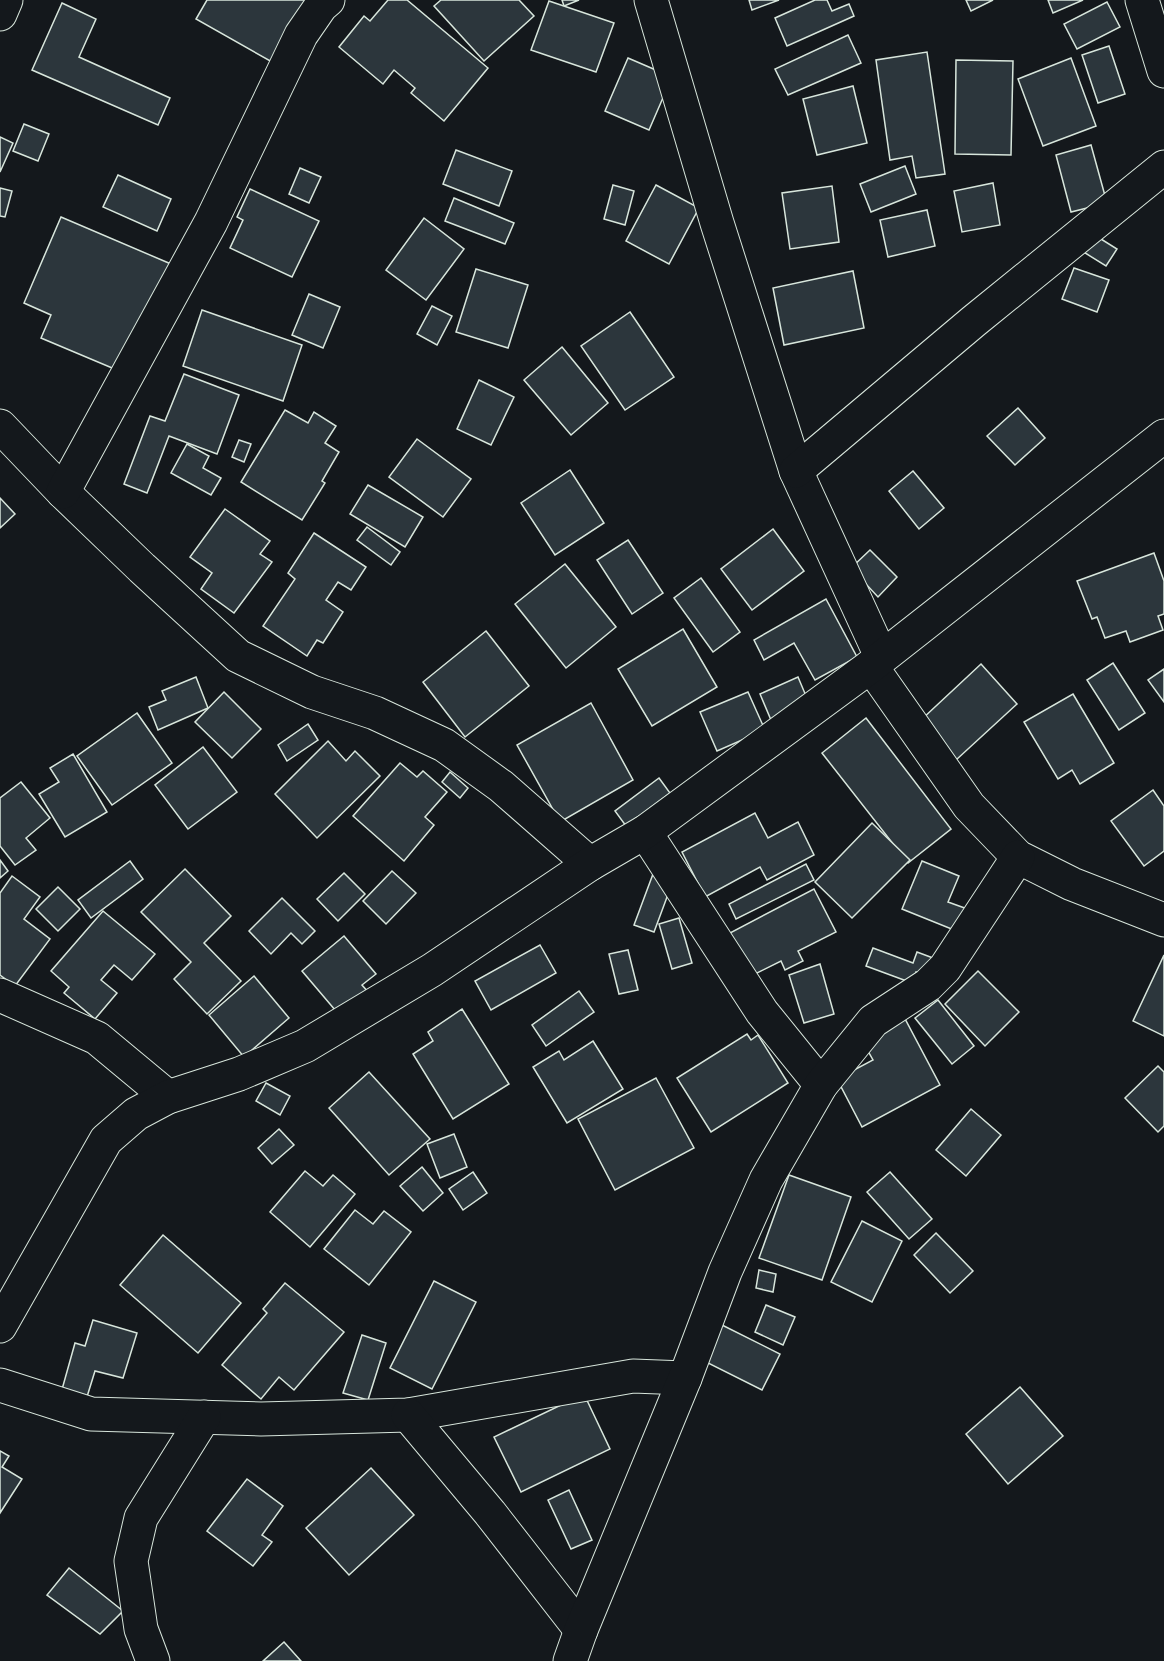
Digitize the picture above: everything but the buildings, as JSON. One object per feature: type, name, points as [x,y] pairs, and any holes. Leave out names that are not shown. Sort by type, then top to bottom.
[{"type":"street","points":[[0,14],[6,0]]},
{"type":"street","points":[[63,492],[211,222],[301,35],[321,6],[328,0]]},
{"type":"street","points":[[651,0],[717,223],[795,471],[876,661],[969,806],[1018,857],[1072,884],[1164,920]]},
{"type":"street","points":[[1142,0],[1164,71]]},
{"type":"street","points":[[795,471],[974,321],[1164,167]]},
{"type":"street","points":[[0,426],[63,492],[238,656],[312,692],[375,713],[444,745],[501,786],[590,864]]},
{"type":"street","points":[[0,1326],[106,1140],[135,1114],[168,1097],[238,1074],[305,1046],[432,970],[590,864],[645,832],[876,661],[1164,436]]},
{"type":"street","points":[[645,832],[762,1012],[821,1085]]},
{"type":"street","points":[[570,1661],[685,1378],[725,1272],[766,1180],[821,1085],[873,1021],[928,985],[945,968],[1018,857]]},
{"type":"street","points":[[0,995],[97,1038],[168,1097]]},
{"type":"street","points":[[0,1385],[91,1414],[261,1419],[408,1415],[633,1376],[685,1378]]},
{"type":"street","points":[[408,1415],[490,1513],[581,1630]]},
{"type":"street","points":[[153,1661],[141,1629],[131,1561],[141,1518],[204,1418]]}]
